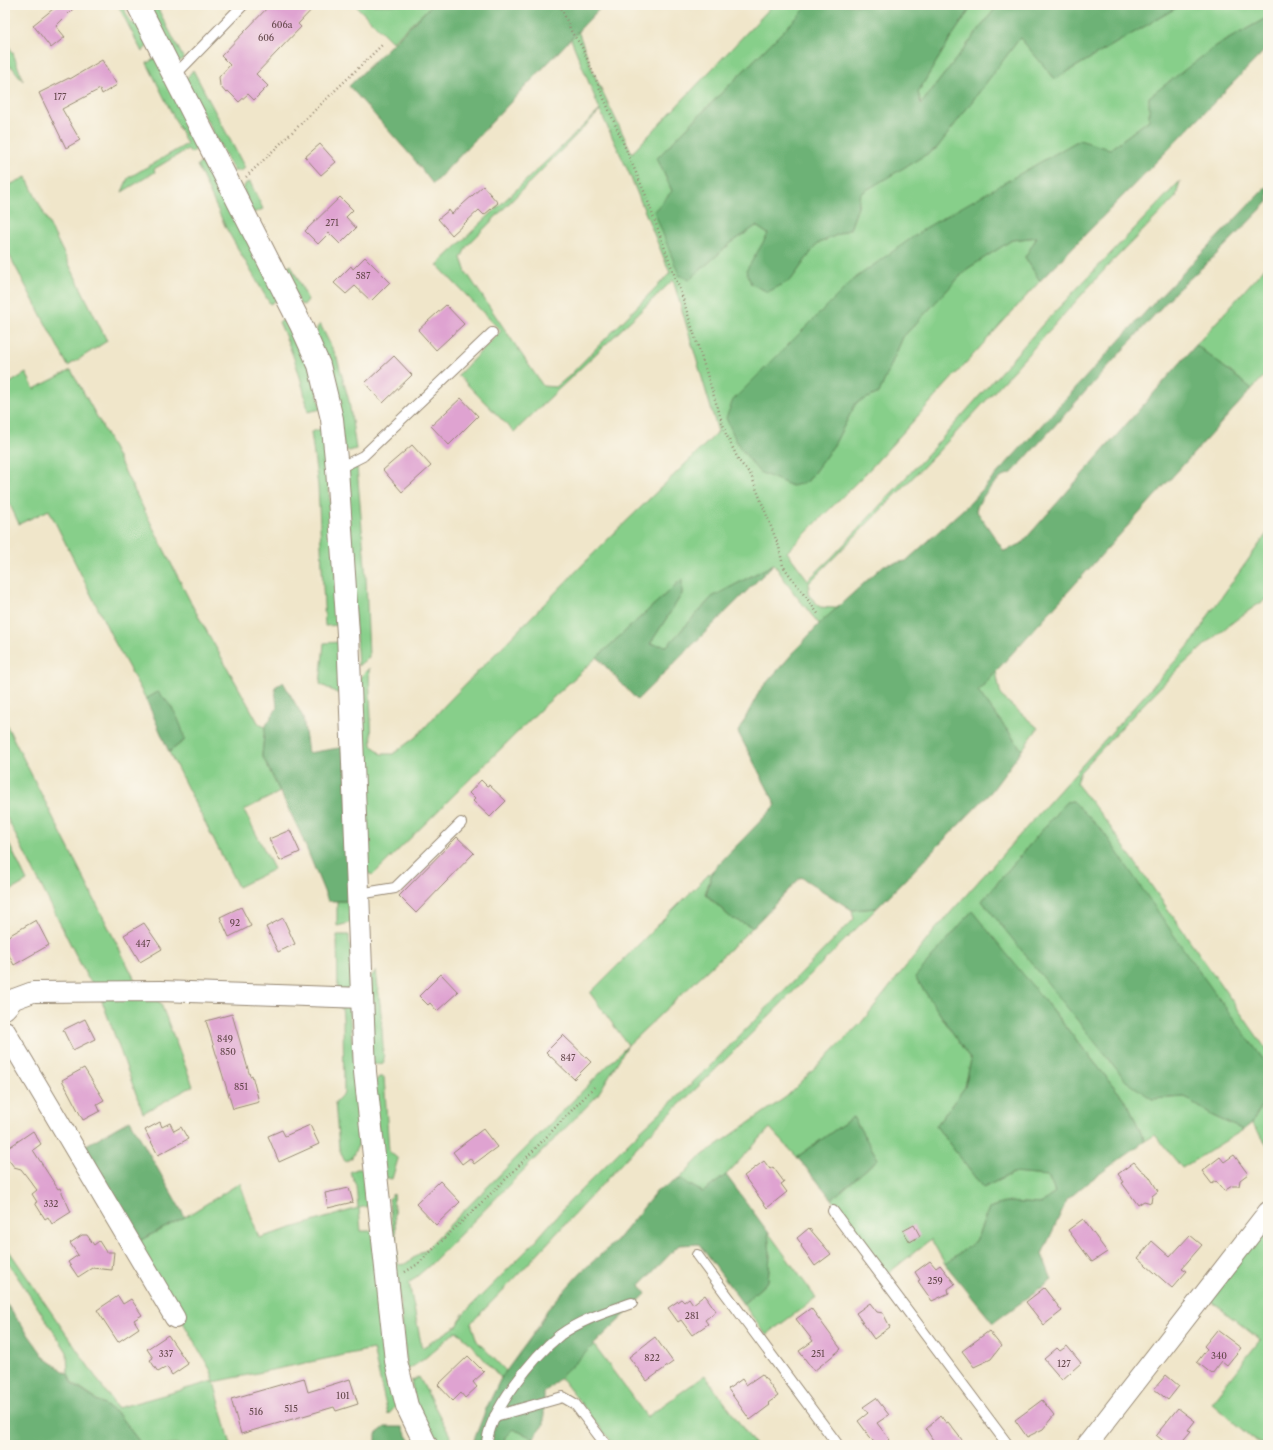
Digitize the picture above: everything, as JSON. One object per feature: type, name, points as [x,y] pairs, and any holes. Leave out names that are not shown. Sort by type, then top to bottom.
[{"type":"street","points":[[138,5],[301,325],[319,365],[332,419],[337,469],[348,634],[365,1072],[396,1361],[407,1406],[426,1445]]},
{"type":"street","points":[[5,1009],[14,999],[32,992],[161,991],[363,998]]},
{"type":"street","points":[[5,1031],[175,1318]]},
{"type":"street","points":[[1087,1445],[1268,1212]]},
{"type":"lane","points":[[174,76],[243,5]]},
{"type":"lane","points":[[337,469],[363,456],[492,333]]},
{"type":"lane","points":[[359,894],[396,888],[461,823]]},
{"type":"lane","points":[[833,1211],[1008,1445]]},
{"type":"lane","points":[[697,1255],[838,1445]]},
{"type":"lane","points":[[487,1445],[490,1425],[502,1401],[532,1365],[560,1336],[590,1317],[632,1303]]},
{"type":"lane","points":[[495,1416],[563,1397],[576,1404],[606,1445]]},
{"type":"path","points":[[560,5],[572,33],[581,45],[646,196],[682,296],[726,434],[739,461],[751,475],[780,546],[783,566],[819,615]]},
{"type":"path","points":[[229,184],[247,176],[383,44]]},
{"type":"path","points":[[386,1275],[406,1272],[418,1264],[510,1175],[596,1085]]},
{"type":"green space","points":[[118,5],[129,5],[124,9],[132,24],[138,22],[149,44],[142,52]]},
{"type":"green space","points":[[148,5],[156,5],[184,59],[178,62]]},
{"type":"green space","points":[[355,5],[432,5],[392,42]]},
{"type":"green space","points":[[432,5],[603,5],[433,184],[413,158],[349,86]]},
{"type":"green space","points":[[773,5],[809,5],[657,158],[672,191],[689,280],[731,243],[756,226],[768,234],[791,280],[817,244],[850,229],[858,207],[859,194],[937,148],[1020,37],[1055,79],[1181,5],[1268,5],[1268,17],[1216,46],[1149,120],[1110,149],[927,227],[807,482],[834,445],[856,403],[879,393],[903,337],[967,269],[1012,240],[1038,237],[1025,257],[1040,281],[869,470],[787,552],[808,580],[833,556],[936,445],[1044,323],[1180,181],[1176,197],[1106,268],[932,458],[809,583],[809,595],[820,607],[834,608],[842,604],[819,624],[793,592],[774,564],[712,597],[667,646],[650,644],[682,594],[681,580],[544,706],[373,875],[367,873],[360,677],[369,668],[372,745],[381,754],[393,754],[417,736],[447,703],[599,548],[718,432],[673,280],[514,432],[458,375],[501,331],[437,265],[600,110],[571,39],[578,31],[594,74],[632,153]],"holes":[[[600,111],[629,173],[670,273],[568,377],[556,387],[543,386],[466,272],[461,258],[467,246]]]},
{"type":"green space","points":[[809,5],[973,5],[918,92],[921,104],[998,5],[1181,5],[1055,79],[1020,38],[937,148],[860,194],[858,207],[850,229],[817,244],[791,280],[768,292],[751,284],[746,271],[768,234],[756,226],[731,243],[689,280],[679,275],[654,211],[672,191],[657,158]]},
{"type":"green space","points":[[973,5],[998,5],[921,104],[918,92]]},
{"type":"green space","points":[[1268,17],[1268,47],[1040,281],[1025,257],[1037,237],[1012,240],[967,269],[903,337],[879,393],[856,403],[834,445],[807,482],[792,486],[759,472],[738,445],[726,418],[733,400],[854,279],[927,227],[1079,140],[1110,149],[1149,120],[1149,97],[1216,46]]},
{"type":"green space","points":[[5,40],[13,53],[23,81],[12,67],[5,66]]},
{"type":"green space","points":[[156,58],[201,146],[191,153],[188,149],[154,169],[155,172],[122,192],[128,178],[187,144],[147,63]]},
{"type":"green space","points":[[193,70],[245,168],[240,171],[234,171],[185,80]]},
{"type":"green space","points":[[204,162],[210,164],[280,298],[270,304],[226,228],[197,165]]},
{"type":"green space","points":[[26,177],[107,341],[68,366],[5,247],[5,187]]},
{"type":"green space","points":[[250,182],[263,209],[253,213],[243,189],[246,183]]},
{"type":"green space","points":[[1268,185],[1268,202],[1217,254],[1176,291],[1012,473],[996,482],[985,494],[978,505],[976,510],[1004,551],[1021,544],[1196,345],[1252,389],[978,691],[1022,750],[991,792],[877,908],[852,910],[801,877],[753,927],[731,918],[706,894],[713,870],[776,805],[738,732],[760,690],[819,624],[884,565],[906,561],[971,502],[1150,307]]},
{"type":"green space","points":[[1268,264],[1268,372],[1252,389],[1196,345]]},
{"type":"green space","points":[[291,265],[308,300],[304,305],[300,304],[286,273],[287,267]]},
{"type":"green space","points":[[289,318],[312,371],[321,409],[308,412],[296,366],[279,322]]},
{"type":"green space","points":[[320,324],[337,358],[349,401],[356,449],[349,451],[345,449],[316,336],[317,328]]},
{"type":"green space","points":[[71,370],[101,424],[192,605],[259,724],[265,727],[262,755],[280,792],[244,810],[274,869],[238,887],[169,752],[185,740],[158,692],[146,699],[114,641],[49,510],[19,524],[5,494],[5,386],[26,373],[34,389]]},
{"type":"green space","points":[[324,428],[340,625],[325,626],[318,486],[311,432]]},
{"type":"green space","points":[[357,467],[366,578],[369,657],[358,666],[346,472]]},
{"type":"green space","points":[[1268,532],[1268,598],[1216,635],[1192,656],[1080,772],[1076,783],[1106,821],[1268,1052],[1268,1066],[1073,801],[1066,802],[982,901],[1152,1099],[1185,1097],[1211,1115],[1243,1130],[1182,1168],[1155,1135],[1145,1141],[1128,1104],[1041,996],[915,977],[971,1060],[965,1087],[936,1126],[983,1188],[1013,1173],[1048,1176],[1055,1192],[1041,1204],[1006,1202],[989,1208],[976,1241],[945,1264],[931,1239],[886,1275],[832,1199],[878,1159],[853,1117],[797,1157],[770,1128],[726,1175],[703,1192],[679,1179],[700,1157],[786,1097],[861,1023],[934,931],[1194,640],[1208,616]]},
{"type":"green space","points":[[774,564],[637,700],[597,657],[682,579],[682,594],[650,644],[667,646],[712,597]]},
{"type":"green space","points":[[340,642],[344,694],[337,693],[320,684],[324,643]]},
{"type":"green space","points":[[996,671],[1001,696],[1038,728],[1022,750],[978,691]]},
{"type":"green space","points":[[283,682],[303,717],[308,753],[345,747],[351,901],[328,901],[299,830],[262,755],[265,727],[277,708],[275,687]]},
{"type":"green space","points":[[158,692],[168,702],[175,713],[185,740],[169,752],[146,699]]},
{"type":"green space","points":[[5,722],[137,984],[94,985],[87,977],[5,814]]},
{"type":"green space","points":[[1073,801],[1102,830],[1191,960],[1268,1066],[1268,1095],[1252,1123],[1243,1130],[1211,1115],[1185,1097],[1152,1099],[1126,1081],[982,901],[1066,802]]},
{"type":"green space","points":[[5,836],[27,881],[5,894]]},
{"type":"green space","points":[[713,870],[705,894],[731,918],[753,927],[628,1045],[590,993]]},
{"type":"green space","points":[[337,901],[351,901],[350,923],[337,926]]},
{"type":"green space","points":[[877,908],[645,1138],[516,1277],[471,1323],[477,1341],[506,1371],[501,1378],[463,1336],[456,1331],[424,1359],[407,1369],[389,1198],[393,1194],[398,1265],[405,1264],[426,1249],[628,1045],[597,1096],[429,1266],[409,1283],[422,1348],[458,1325],[463,1314],[531,1246],[570,1201],[638,1133],[708,1068],[854,919],[852,910]]},
{"type":"green space","points":[[972,911],[1128,1104],[1145,1141],[1087,1183],[1067,1200],[1042,1254],[1052,1280],[993,1323],[945,1264],[976,1241],[989,1208],[1006,1202],[1041,1204],[1055,1192],[1048,1176],[1013,1173],[983,1188],[936,1126],[965,1087],[971,1060],[915,977]]},
{"type":"green space","points":[[337,935],[349,935],[353,985],[349,990],[338,990]]},
{"type":"green space","points":[[376,971],[381,1013],[384,1063],[371,1065],[371,976]]},
{"type":"green space","points":[[155,997],[161,1004],[193,1086],[143,1113],[101,998]]},
{"type":"green space","points":[[331,1003],[345,1004],[349,1008],[361,1140],[351,1159],[345,1162],[339,1148],[335,1102],[344,1093],[343,1018],[342,1008]]},
{"type":"green space","points":[[379,1077],[384,1077],[389,1151],[398,1159],[392,1179],[383,1177],[373,1083]]},
{"type":"green space","points":[[1268,1095],[1268,1146],[1252,1123]]},
{"type":"green space","points":[[853,1117],[878,1159],[832,1199],[797,1157]]},
{"type":"green space","points":[[130,1120],[185,1217],[137,1242],[81,1148]]},
{"type":"green space","points":[[357,1169],[362,1169],[365,1172],[369,1206],[359,1208],[361,1231],[374,1231],[390,1385],[396,1406],[388,1415],[373,1349],[214,1382],[231,1445],[142,1445],[118,1414],[72,1383],[68,1374],[67,1352],[5,1258],[5,1245],[117,1408],[214,1381],[211,1371],[137,1242],[185,1217],[240,1183],[259,1238],[358,1208],[356,1185],[350,1172]]},
{"type":"green space","points":[[726,1175],[768,1232],[770,1255],[768,1281],[743,1304],[699,1244],[679,1245],[640,1285],[646,1294],[544,1393],[544,1424],[533,1438],[513,1429],[505,1437],[503,1445],[472,1445],[486,1409],[501,1378],[539,1326],[547,1310],[580,1273],[616,1241],[657,1191],[679,1179],[703,1192]]},
{"type":"green space","points":[[1268,1219],[1268,1445],[1260,1445],[1211,1403],[1260,1340],[1206,1297]]},
{"type":"green space","points":[[768,1232],[816,1298],[766,1335],[743,1304],[768,1281],[770,1255]]},
{"type":"green space","points":[[5,1302],[45,1358],[68,1374],[72,1384],[118,1414],[142,1445],[5,1445]]},
{"type":"green space","points":[[593,1344],[647,1417],[705,1375],[755,1445],[614,1445],[560,1377]]},
{"type":"green space","points":[[419,1377],[455,1445],[434,1445],[418,1413],[411,1381]]},
{"type":"green space","points":[[385,1427],[402,1427],[413,1445],[376,1445],[376,1434]]},
{"type":"green space","points":[[513,1429],[533,1438],[538,1445],[503,1445],[505,1437]]},
{"type":"building","points":[[58,5],[77,5],[56,26],[65,37],[51,48],[33,25]]},
{"type":"building","points":[[270,5],[316,5],[298,24],[301,27],[256,74],[268,86],[254,100],[248,94],[239,102],[228,91],[226,93],[220,86],[219,77],[230,65],[221,56]]},
{"type":"building","points":[[102,60],[117,85],[102,94],[100,89],[62,109],[80,140],[66,148],[39,93],[69,78],[70,79]]},
{"type":"building","points":[[320,144],[336,162],[321,175],[305,157]]},
{"type":"building","points":[[483,186],[498,203],[484,215],[479,210],[452,235],[438,219],[449,210],[452,214]]},
{"type":"building","points":[[340,197],[353,210],[346,217],[356,228],[340,244],[329,233],[318,244],[305,231]]},
{"type":"building","points":[[365,257],[390,282],[371,301],[355,286],[346,294],[334,283],[351,266],[353,269]]},
{"type":"building","points":[[446,305],[464,324],[436,350],[418,330]]},
{"type":"building","points":[[394,356],[412,375],[383,403],[365,383]]},
{"type":"building","points":[[461,398],[478,416],[449,445],[431,426]]},
{"type":"building","points":[[412,445],[431,466],[402,492],[383,470]]},
{"type":"building","points":[[481,780],[487,786],[489,785],[506,801],[490,817],[473,801],[475,799],[469,793]]},
{"type":"building","points":[[290,830],[300,852],[280,861],[269,839]]},
{"type":"building","points":[[457,837],[474,853],[416,913],[399,896]]},
{"type":"building","points":[[241,907],[251,926],[229,937],[220,917]]},
{"type":"building","points":[[283,918],[295,944],[278,952],[266,927]]},
{"type":"building","points":[[36,920],[49,945],[14,965],[5,948],[5,938]]},
{"type":"building","points":[[144,923],[162,949],[140,962],[124,935]]},
{"type":"building","points":[[441,974],[458,992],[437,1011],[430,1003],[428,1005],[419,996]]},
{"type":"building","points":[[232,1014],[250,1076],[252,1075],[259,1102],[233,1109],[206,1021]]},
{"type":"building","points":[[85,1019],[95,1039],[73,1050],[63,1030]]},
{"type":"building","points":[[563,1035],[591,1062],[574,1079],[546,1052]]},
{"type":"building","points":[[84,1068],[104,1100],[97,1104],[100,1111],[83,1120],[62,1080]]},
{"type":"building","points":[[160,1122],[162,1127],[170,1123],[174,1131],[181,1127],[188,1139],[158,1155],[145,1130]]},
{"type":"building","points":[[310,1125],[319,1144],[279,1162],[268,1136],[282,1130],[285,1136]]},
{"type":"building","points":[[483,1129],[497,1147],[474,1164],[470,1158],[462,1164],[453,1152]]},
{"type":"building","points":[[33,1131],[41,1144],[33,1150],[58,1189],[60,1188],[71,1212],[52,1224],[48,1217],[45,1219],[35,1203],[37,1202],[32,1194],[37,1190],[21,1169],[14,1167],[5,1155],[5,1150]]},
{"type":"building","points":[[1234,1155],[1248,1174],[1240,1180],[1239,1186],[1232,1186],[1224,1191],[1216,1181],[1212,1184],[1202,1171],[1220,1157],[1224,1162]]},
{"type":"building","points":[[764,1161],[770,1169],[773,1167],[784,1182],[781,1184],[787,1192],[767,1208],[744,1176]]},
{"type":"building","points":[[1134,1162],[1149,1176],[1158,1191],[1152,1196],[1151,1203],[1144,1201],[1138,1205],[1122,1183],[1124,1182],[1118,1174]]},
{"type":"building","points":[[440,1181],[460,1202],[436,1225],[416,1204]]},
{"type":"building","points":[[349,1188],[353,1202],[328,1208],[325,1193]]},
{"type":"building","points":[[1083,1219],[1107,1252],[1092,1262],[1068,1230]]},
{"type":"building","points":[[914,1225],[920,1236],[910,1242],[903,1231]]},
{"type":"building","points":[[809,1228],[831,1254],[815,1266],[797,1238]]},
{"type":"building","points":[[82,1235],[87,1235],[94,1245],[99,1241],[106,1252],[114,1252],[112,1270],[92,1268],[78,1277],[68,1262],[78,1255],[70,1243]]},
{"type":"building","points":[[1190,1235],[1202,1245],[1182,1268],[1187,1271],[1172,1288],[1138,1258],[1152,1241],[1170,1257]]},
{"type":"building","points":[[930,1261],[936,1268],[940,1265],[955,1284],[948,1289],[949,1293],[932,1301],[918,1281],[920,1280],[915,1272]]},
{"type":"building","points":[[1044,1288],[1062,1311],[1044,1325],[1026,1302]]},
{"type":"building","points":[[705,1295],[716,1311],[705,1320],[708,1324],[692,1335],[681,1320],[678,1322],[668,1308],[681,1299],[684,1302],[689,1298],[693,1304]]},
{"type":"building","points":[[118,1296],[123,1304],[131,1299],[142,1315],[134,1320],[139,1328],[118,1342],[97,1310]]},
{"type":"building","points":[[870,1303],[877,1312],[883,1313],[890,1327],[874,1339],[856,1313]]},
{"type":"building","points":[[811,1308],[841,1349],[814,1371],[799,1351],[813,1341],[796,1319]]},
{"type":"building","points":[[1217,1330],[1241,1348],[1227,1365],[1222,1361],[1212,1374],[1197,1362],[1207,1349],[1204,1346]]},
{"type":"building","points":[[989,1331],[1001,1346],[991,1359],[974,1367],[962,1351]]},
{"type":"building","points":[[168,1335],[188,1364],[172,1375],[167,1367],[158,1372],[150,1360],[153,1358],[147,1349]]},
{"type":"building","points":[[655,1337],[673,1362],[647,1381],[629,1357]]},
{"type":"building","points":[[1067,1346],[1081,1363],[1062,1380],[1044,1359],[1057,1348],[1060,1351]]},
{"type":"building","points":[[468,1356],[484,1372],[473,1382],[477,1387],[465,1398],[461,1393],[453,1401],[438,1385]]},
{"type":"building","points":[[762,1374],[778,1396],[768,1403],[770,1405],[750,1420],[728,1389],[742,1379],[746,1385]]},
{"type":"building","points":[[1166,1375],[1179,1386],[1168,1400],[1154,1389]]},
{"type":"building","points":[[304,1378],[308,1392],[350,1379],[358,1404],[336,1411],[334,1407],[241,1434],[231,1399]]},
{"type":"building","points":[[876,1398],[889,1415],[877,1423],[890,1440],[883,1445],[876,1445],[858,1421],[868,1413],[863,1407]]},
{"type":"building","points":[[1042,1400],[1054,1415],[1043,1429],[1027,1437],[1015,1420]]},
{"type":"building","points":[[1178,1408],[1195,1421],[1188,1430],[1191,1431],[1179,1445],[1168,1445],[1156,1435]]},
{"type":"building","points":[[941,1416],[946,1423],[948,1422],[966,1445],[936,1445],[926,1429]]}]
